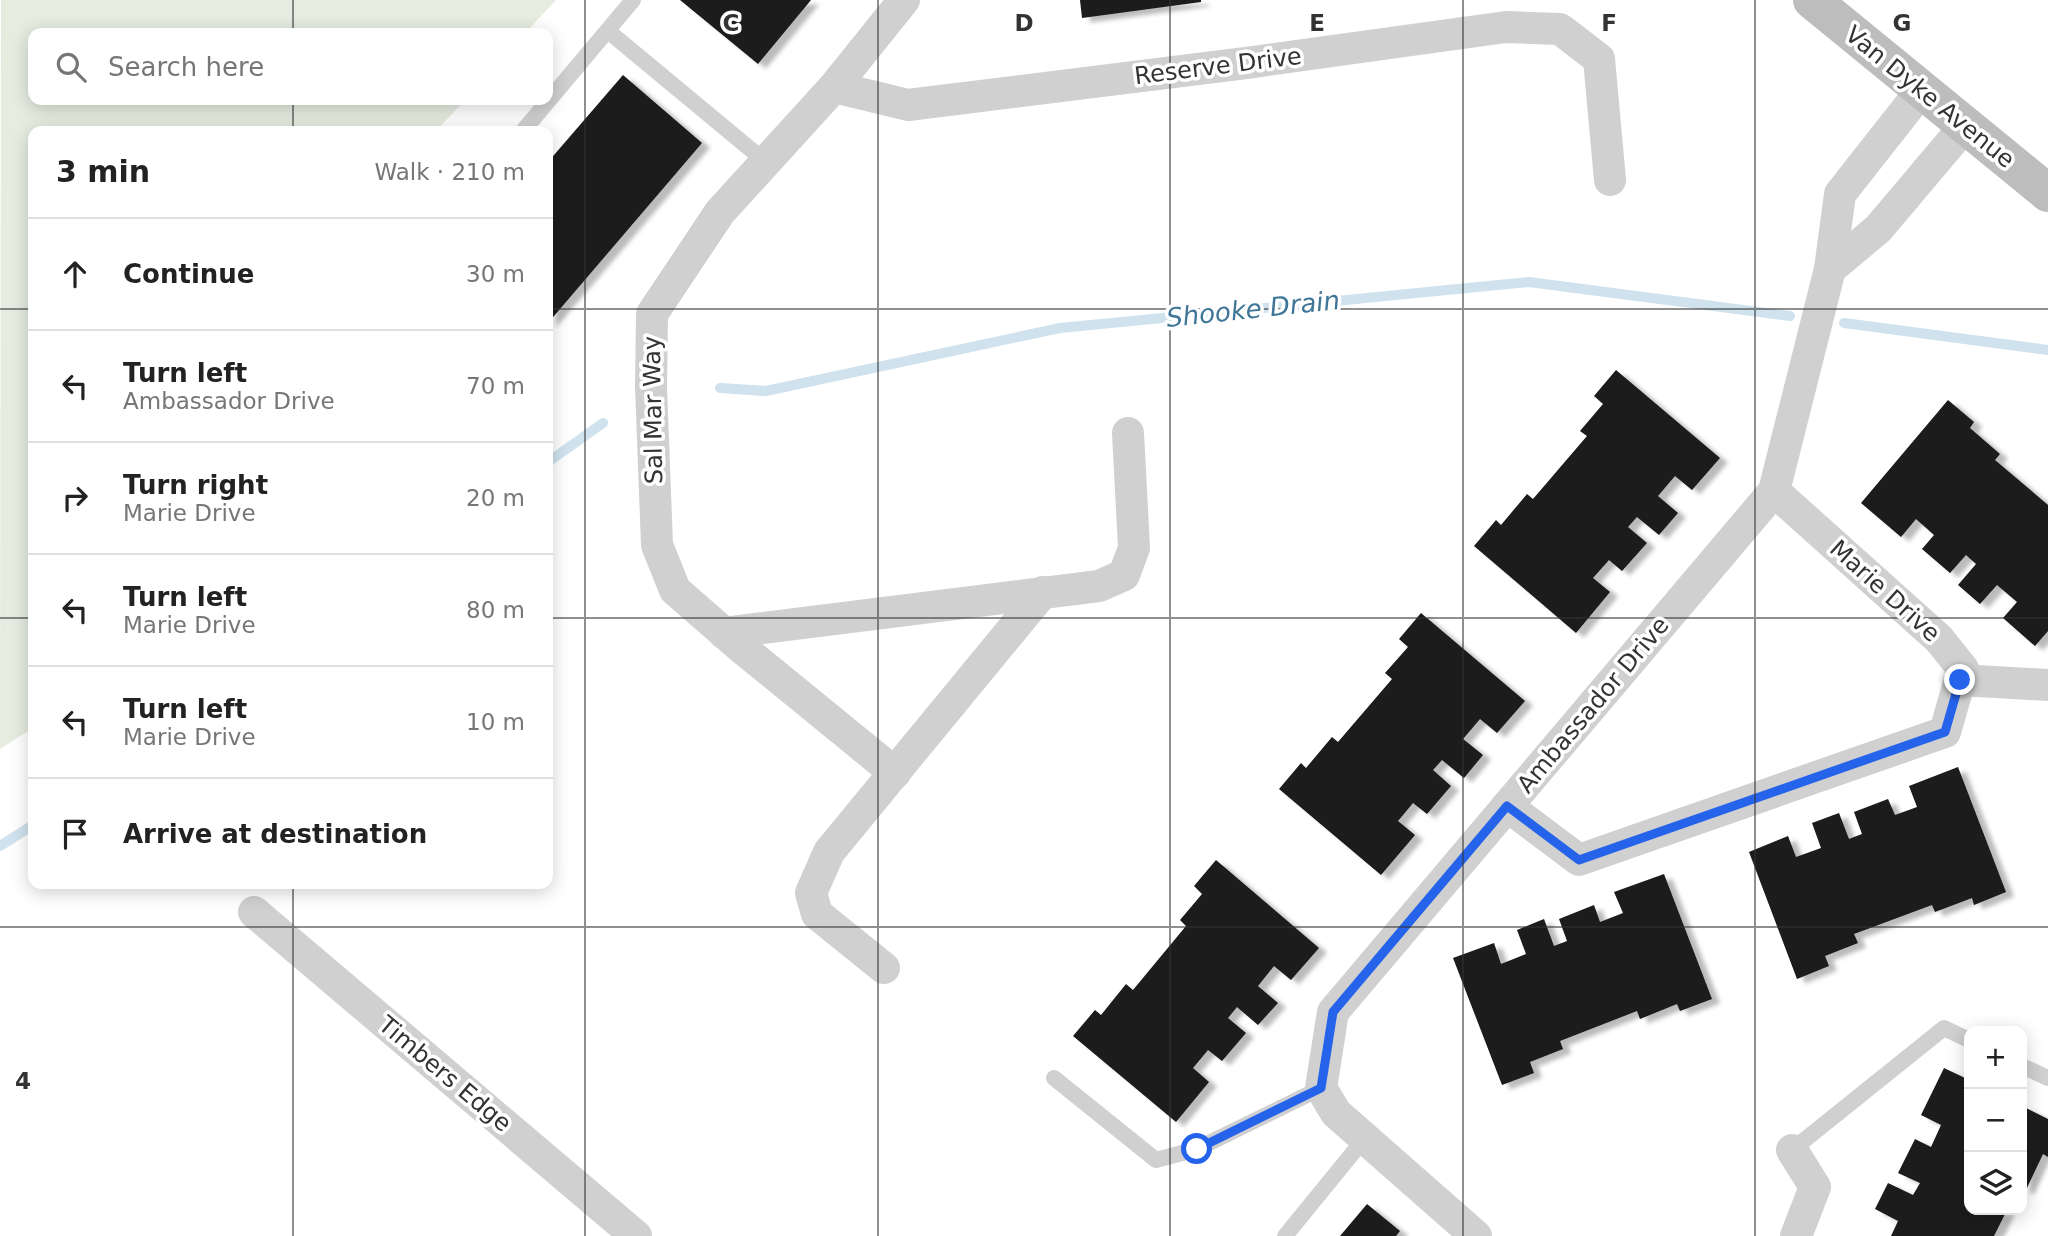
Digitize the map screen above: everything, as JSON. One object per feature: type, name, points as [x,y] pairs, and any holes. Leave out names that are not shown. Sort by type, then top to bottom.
[{"type":"main road","name":"Van Dyke Avenue","points":[[1812,0],[2048,193]]},
{"type":"street","name":"Sal Mar Way","points":[[895,773],[675,590],[657,545],[651,387],[652,314],[720,212],[834,88],[904,0]]},
{"type":"street","name":"Reserve Drive","points":[[834,88],[908,105],[1506,27],[1560,29],[1599,59],[1610,180]]},
{"type":"street","name":"Ambassador Drive","points":[[1329,1100],[1333,1012],[1774,491],[1830,269],[1840,194],[1921,91]]},
{"type":"street","points":[[1830,269],[1878,229],[1965,126]]},
{"type":"street","points":[[724,633],[1099,586],[1124,575],[1134,548],[1128,433]]},
{"type":"street","name":"Marie Drive","points":[[1774,491],[1939,639],[1963,669],[1960,680]]},
{"type":"street","points":[[884,968],[817,914],[811,893],[829,852],[1043,593]]},
{"type":"street","points":[[1507,806],[1579,860],[1945,732],[1960,680],[2048,685]]},
{"type":"street","name":"Timbers Edge","points":[[254,912],[636,1236]]},
{"type":"street","points":[[1329,1100],[1364,1138],[1476,1236]]},
{"type":"street","points":[[1792,1150],[1815,1187],[1797,1236]]},
{"type":"lane","points":[[553,96],[633,0]]},
{"type":"lane","points":[[608,31],[766,162]]},
{"type":"lane","points":[[527,126],[545,105]]},
{"type":"lane","points":[[1792,1150],[1944,1028],[1964,1038]]},
{"type":"lane","points":[[2027,1068],[2048,1078]]},
{"type":"lane","points":[[1054,1078],[1156,1160],[1197,1149],[1329,1100]]},
{"type":"lane","points":[[1285,1236],[1364,1138]]},
{"type":"shaded area","points":[[1,0],[556,0],[530,28],[28,28],[28,105],[460,105],[441,126],[28,126],[28,731],[0,749]]},
{"type":"building","points":[[680,0],[811,0],[758,64]]},
{"type":"building","points":[[1080,0],[1201,0],[1201,2],[1082,18]]},
{"type":"building","points":[[623,75],[702,143],[553,317],[553,156]]},
{"type":"building","points":[[1616,370],[1720,458],[1692,490],[1675,476],[1658,496],[1678,513],[1659,535],[1637,517],[1628,527],[1647,543],[1622,571],[1609,560],[1593,578],[1610,592],[1576,633],[1474,546],[1496,520],[1501,525],[1527,494],[1533,499],[1587,436],[1580,431],[1603,404],[1594,396]]},
{"type":"building","points":[[1948,400],[1974,422],[1970,428],[2000,454],[1995,460],[2048,505],[2048,631],[2035,646],[2003,618],[2017,602],[1997,585],[1980,604],[1958,585],[1976,564],[1966,555],[1950,573],[1922,549],[1934,535],[1916,519],[1901,537],[1861,503]]},
{"type":"building","points":[[1421,613],[1525,701],[1497,733],[1480,719],[1463,739],[1483,755],[1464,778],[1442,760],[1433,770],[1451,786],[1427,814],[1413,803],[1398,821],[1415,835],[1381,875],[1279,789],[1301,763],[1306,768],[1332,737],[1338,742],[1392,679],[1385,673],[1408,647],[1399,639]]},
{"type":"building","points":[[1958,767],[2006,892],[1974,905],[1972,898],[1935,912],[1932,905],[1854,934],[1858,943],[1825,956],[1829,966],[1797,979],[1749,852],[1788,836],[1796,857],[1821,848],[1812,823],[1839,813],[1849,839],[1862,834],[1854,812],[1888,799],[1895,815],[1917,807],[1909,786]]},
{"type":"building","points":[[1216,860],[1319,948],[1291,980],[1274,966],[1258,986],[1278,1003],[1258,1025],[1237,1007],[1228,1018],[1246,1033],[1222,1061],[1208,1050],[1193,1068],[1209,1082],[1176,1122],[1073,1036],[1095,1010],[1101,1015],[1126,984],[1133,990],[1186,926],[1180,920],[1202,894],[1194,886]]},
{"type":"building","points":[[1664,874],[1712,999],[1680,1011],[1677,1004],[1640,1019],[1637,1011],[1560,1041],[1563,1049],[1530,1062],[1534,1073],[1502,1085],[1453,958],[1494,943],[1501,964],[1526,954],[1517,930],[1544,919],[1554,946],[1567,941],[1559,919],[1594,905],[1600,922],[1623,913],[1614,892]]},
{"type":"building","points":[[1944,1068],[1964,1078],[1964,1215],[2004,1215],[1994,1236],[1891,1236],[1898,1221],[1875,1209],[1888,1183],[1913,1195],[1920,1183],[1898,1173],[1915,1139],[1931,1147],[1941,1125],[1921,1115]]},
{"type":"building","points":[[2027,1108],[2048,1119],[2048,1157],[2043,1154],[2027,1188]]},
{"type":"building","points":[[1367,1204],[1400,1231],[1396,1236],[1340,1236]]},
{"type":"waterway","name":"Shooke Drain","points":[[720,388],[766,391],[1060,328],[1529,282],[1790,316]]},
{"type":"waterway","name":"Shooke Drain","points":[[1844,323],[2048,350]]},
{"type":"waterway","name":"Shooke Drain","points":[[553,458],[603,423]]},
{"type":"waterway","name":"Shooke Drain","points":[[0,846],[28,828]]},
{"type":"route","points":[[1197,1149],[1321,1088],[1333,1012],[1507,806],[1579,860],[1945,732],[1960,680]]}]
